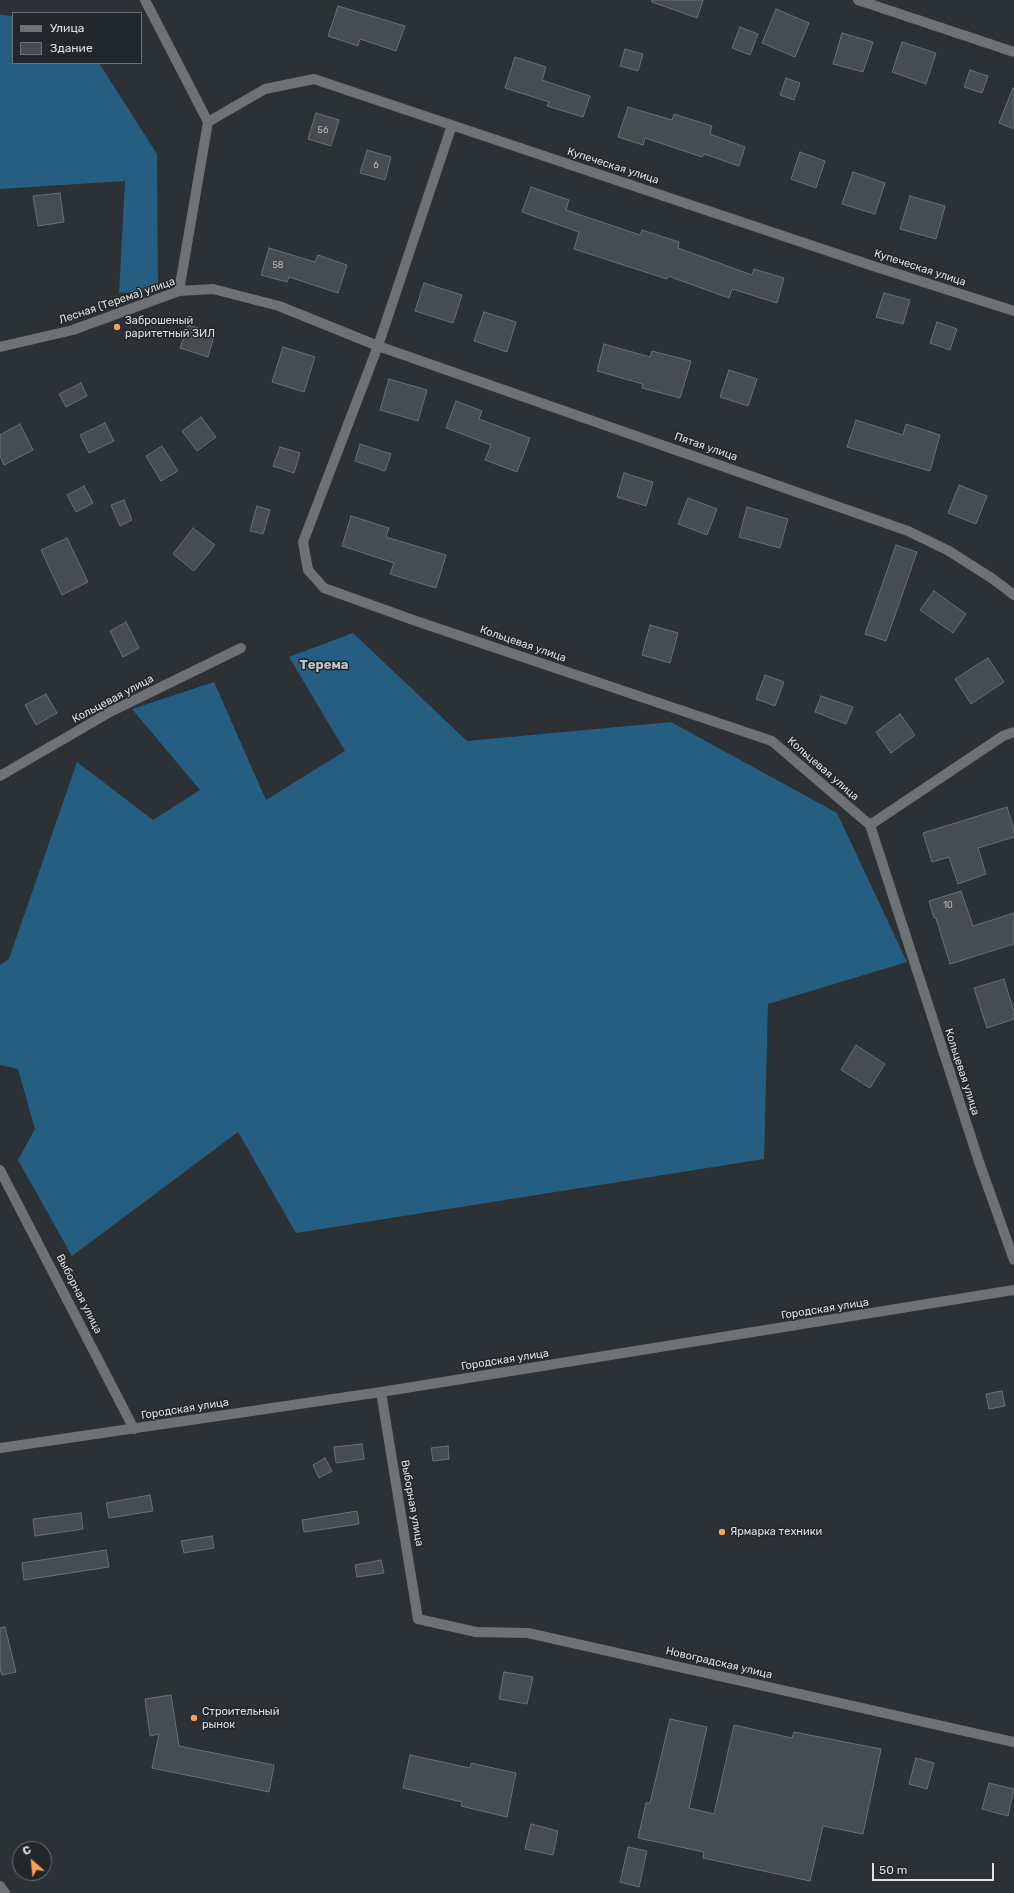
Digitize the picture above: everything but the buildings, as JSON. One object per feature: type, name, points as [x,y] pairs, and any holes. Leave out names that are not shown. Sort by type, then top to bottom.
[{"type":"street","points":[[145,0],[208,122],[179,291]]},
{"type":"street","points":[[858,0],[1014,52]]},
{"type":"street","name":"Купеческая улица","points":[[208,122],[265,89],[314,79],[873,266],[1014,311]]},
{"type":"street","points":[[378,346],[452,125]]},
{"type":"street","name":"Лесная (Терема) улица","points":[[0,347],[73,330],[179,291],[213,289],[279,306],[378,346]]},
{"type":"street","name":"Кольцевая улица","points":[[378,346],[303,542],[308,570],[324,588],[424,624],[772,740],[870,825],[978,1162],[1014,1260]]},
{"type":"street","name":"Пятая улица","points":[[378,346],[908,531],[949,551],[992,579],[1014,596]]},
{"type":"street","name":"Кольцевая улица","points":[[0,776],[110,712],[241,648]]},
{"type":"street","points":[[870,825],[1003,736],[1014,732]]},
{"type":"street","name":"Выборная улица","points":[[0,1170],[134,1429]]},
{"type":"street","name":"Городская улица","points":[[0,1448],[381,1392],[1014,1290]]},
{"type":"street","name":"Выборная улица","points":[[381,1392],[418,1619]]},
{"type":"street","name":"Новоградская улица","points":[[418,1619],[476,1632],[528,1633],[1014,1742]]},
{"type":"street","points":[[0,1886],[5,1893]]},
{"type":"shaded area","points":[[0,15],[12,16],[12,64],[100,64],[157,154],[158,290],[119,293],[125,181],[0,189]]},
{"type":"shaded area","points":[[353,633],[467,741],[671,722],[837,813],[907,962],[768,1004],[764,1159],[296,1233],[238,1132],[72,1256],[18,1160],[35,1129],[18,1069],[0,1065],[0,965],[9,959],[77,762],[153,820],[200,790],[132,709],[214,682],[266,800],[345,751],[289,657]]},
{"type":"place","name":"Заброшеный раритетный ЗИЛ","points":[[117,327]]},
{"type":"place","name":"Ярмарка техники","points":[[722,1532]]},
{"type":"place","name":"Строительный рынок","points":[[194,1718]]},
{"type":"district","name":"Терема","points":[[324,665]]}]
